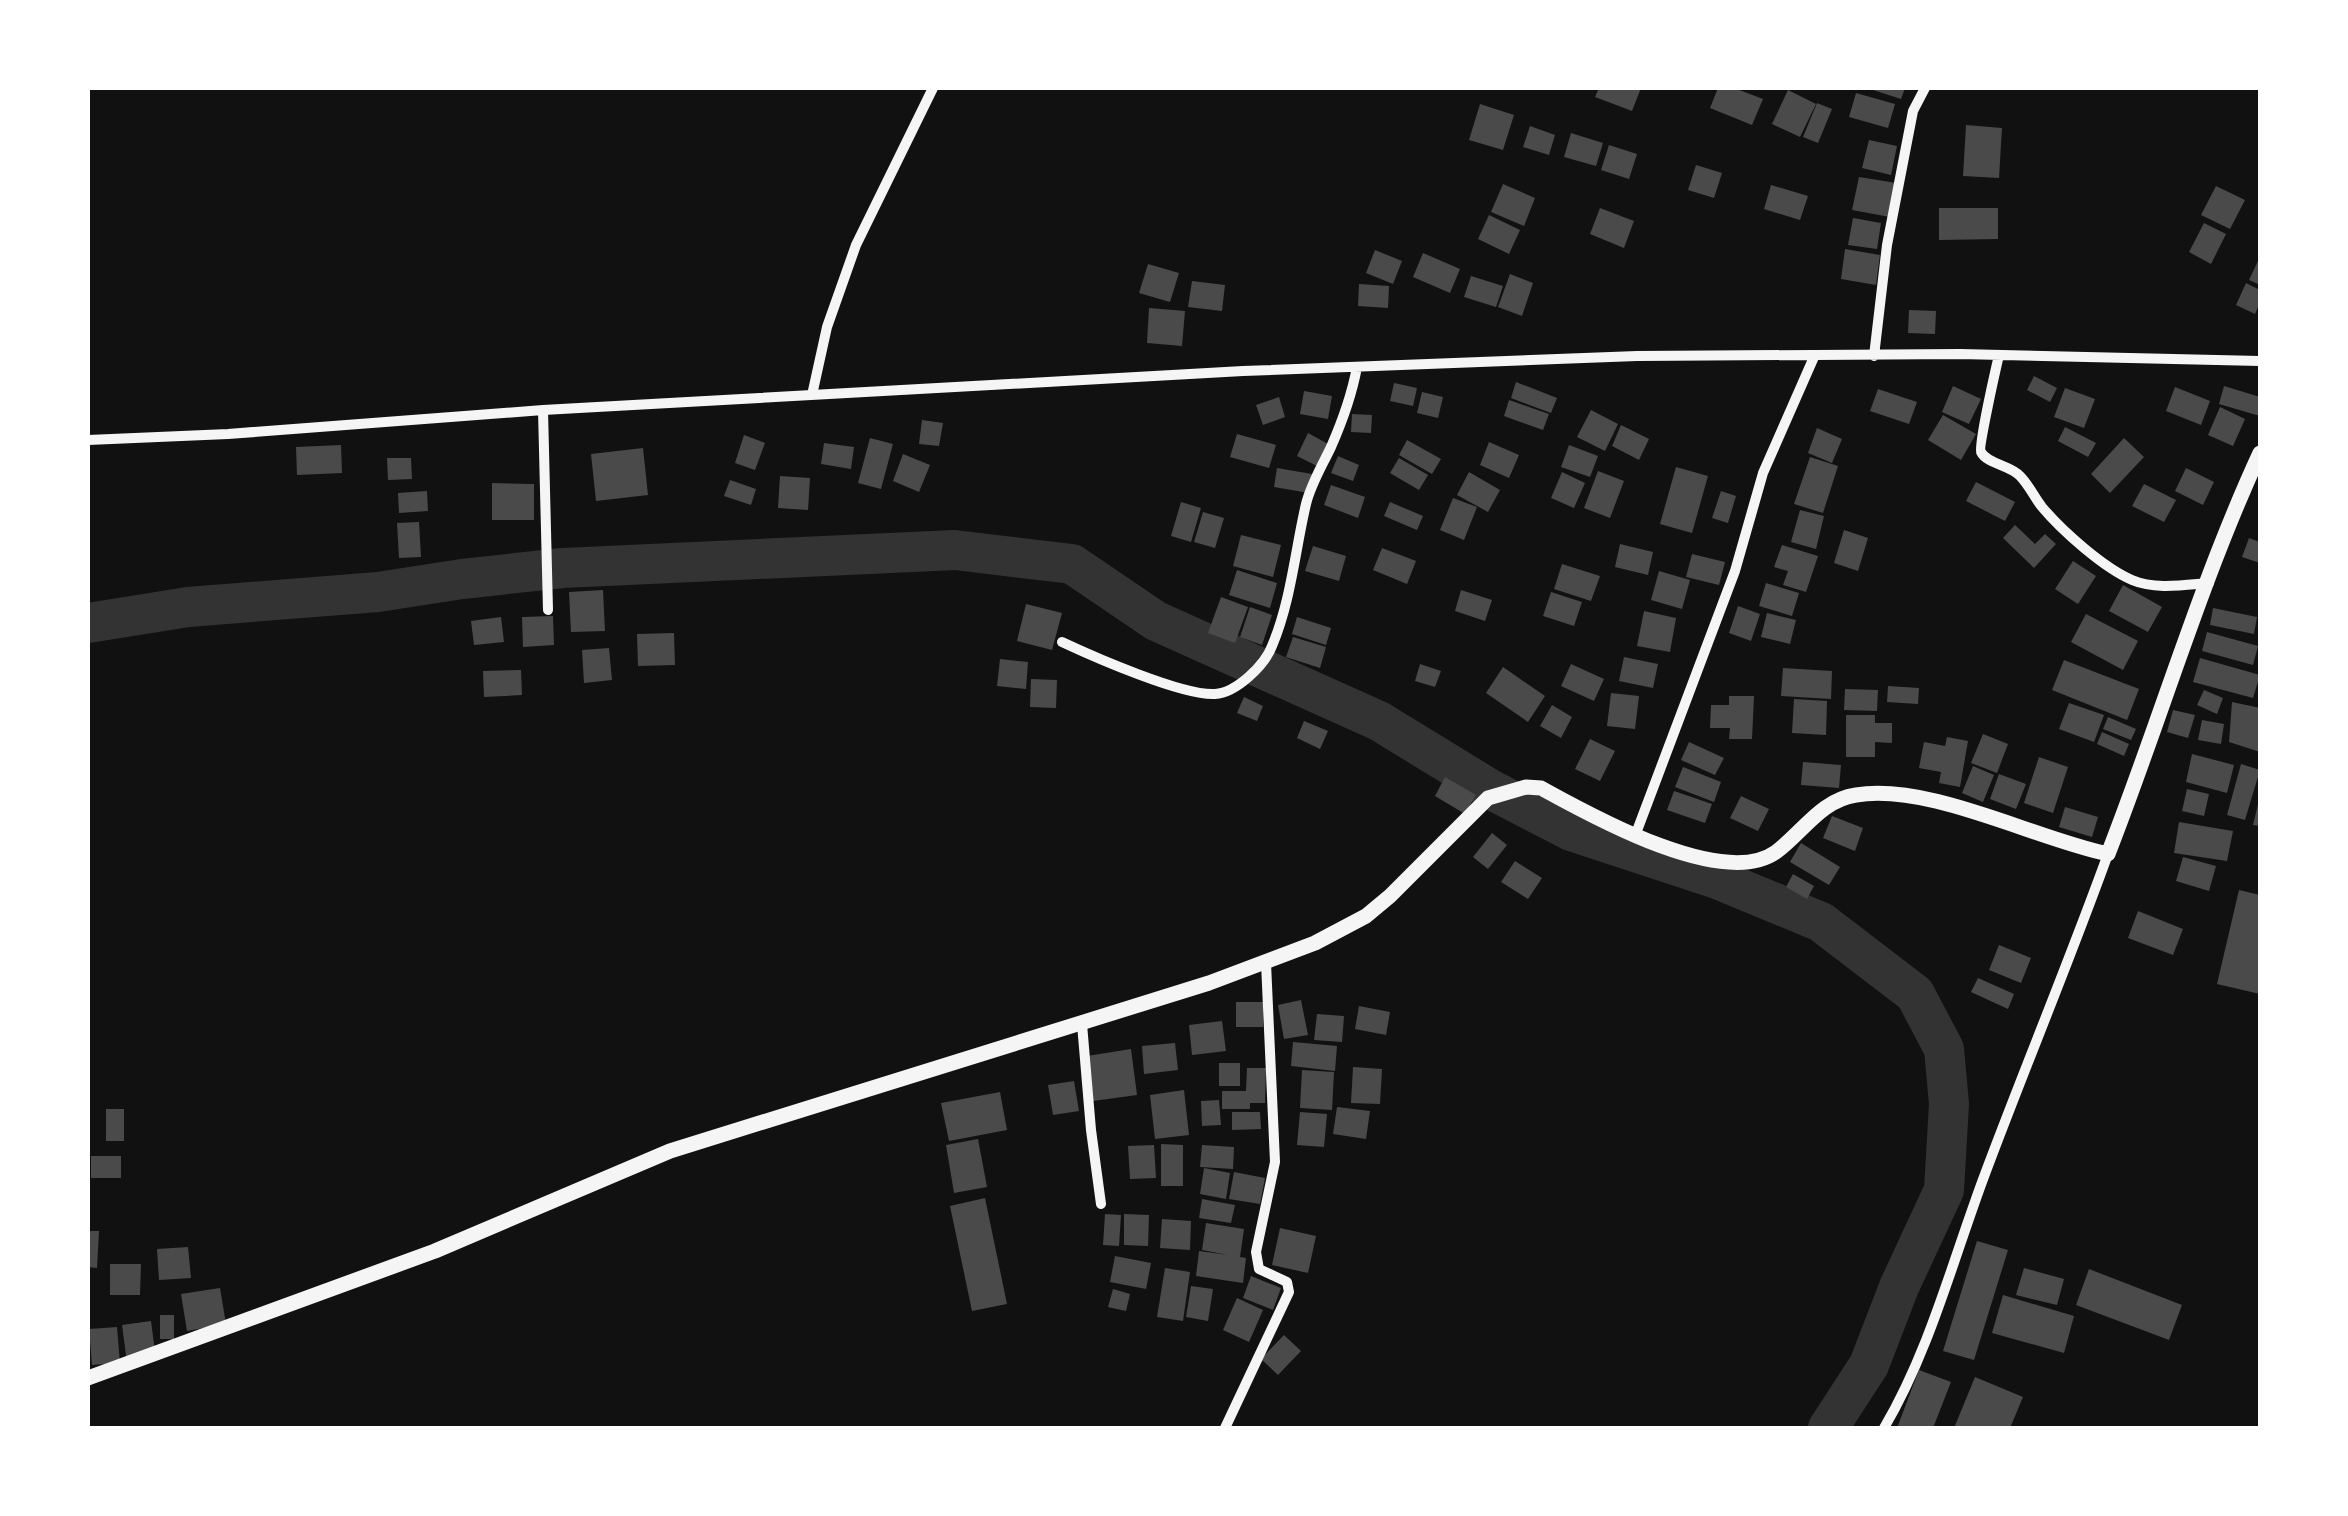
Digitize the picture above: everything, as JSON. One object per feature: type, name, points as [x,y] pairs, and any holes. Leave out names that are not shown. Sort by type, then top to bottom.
[{"type":"street","points":[[812,395],[828,327],[856,244],[933,88]]},
{"type":"street","points":[[1874,356],[1886,245],[1913,111],[1925,88]]},
{"type":"street","points":[[1998,354],[1992,398],[1980,438],[1984,457],[2018,474],[2045,510],[2087,549],[2132,580],[2157,586],[2208,583]]},
{"type":"street","points":[[88,440],[812,395],[1637,356],[1998,354],[2260,361]]},
{"type":"street","points":[[1636,836],[1735,571],[1763,473],[1814,357]]},
{"type":"street","points":[[1062,642],[1101,661],[1213,694],[1238,684],[1265,660],[1296,564],[1306,504],[1336,434],[1358,367]]},
{"type":"street","points":[[543,410],[548,610]]},
{"type":"street","points":[[1884,1428],[1927,1334],[2174,669],[2260,454]]},
{"type":"street","points":[[88,1378],[435,1251],[670,1151],[1082,1024],[1266,962],[1337,933],[1366,916],[1488,798],[1526,787],[1541,788],[1636,836],[1717,860],[1740,862],[1774,854],[1833,802],[1855,794],[1933,802],[2108,854]]},
{"type":"street","points":[[1225,1428],[1289,1292],[1287,1282],[1258,1269],[1256,1252],[1275,1162],[1266,962]]},
{"type":"street","points":[[1082,1024],[1101,1204]]},
{"type":"building","points":[[1599,88],[1641,88],[1632,111],[1595,97]]},
{"type":"building","points":[[1718,88],[1734,88],[1763,99],[1752,125],[1710,108]]},
{"type":"building","points":[[1867,88],[1905,88],[1901,99]]},
{"type":"building","points":[[1788,90],[1816,104],[1800,137],[1772,124]]},
{"type":"building","points":[[1856,93],[1895,104],[1888,128],[1849,117]]},
{"type":"building","points":[[1817,103],[1832,109],[1818,143],[1803,137]]},
{"type":"building","points":[[1480,104],[1514,115],[1503,150],[1469,140]]},
{"type":"building","points":[[1966,125],[2002,128],[1999,178],[1963,176]]},
{"type":"building","points":[[1530,126],[1555,135],[1549,155],[1523,147]]},
{"type":"building","points":[[1571,133],[1603,143],[1596,166],[1564,157]]},
{"type":"building","points":[[1869,140],[1897,146],[1891,175],[1862,168]]},
{"type":"building","points":[[1609,145],[1637,154],[1629,179],[1601,170]]},
{"type":"building","points":[[1696,165],[1722,173],[1714,198],[1688,190]]},
{"type":"building","points":[[1859,177],[1896,183],[1890,217],[1852,210]]},
{"type":"building","points":[[1503,184],[1535,198],[1524,226],[1491,212]]},
{"type":"building","points":[[1771,185],[1808,196],[1800,220],[1764,209]]},
{"type":"building","points":[[2216,186],[2245,200],[2230,229],[2201,215]]},
{"type":"building","points":[[1600,208],[1634,221],[1624,248],[1590,234]]},
{"type":"building","points":[[1939,208],[1998,208],[1998,239],[1939,240]]},
{"type":"building","points":[[1489,215],[1520,230],[1509,254],[1478,239]]},
{"type":"building","points":[[1853,218],[1881,223],[1877,249],[1848,245]]},
{"type":"building","points":[[2204,223],[2226,234],[2211,264],[2189,252]]},
{"type":"building","points":[[1845,249],[1880,255],[1876,285],[1841,279]]},
{"type":"building","points":[[1375,250],[1402,261],[1393,284],[1366,273]]},
{"type":"building","points":[[1423,253],[1460,269],[1450,293],[1413,277]]},
{"type":"building","points":[[2260,263],[2260,285],[2249,280]]},
{"type":"building","points":[[1148,264],[1179,273],[1170,302],[1139,293]]},
{"type":"building","points":[[1510,274],[1533,283],[1522,316],[1498,307]]},
{"type":"building","points":[[1471,276],[1503,286],[1496,307],[1464,297]]},
{"type":"building","points":[[1192,281],[1225,285],[1222,311],[1188,307]]},
{"type":"building","points":[[2246,283],[2260,290],[2255,314],[2236,305]]},
{"type":"building","points":[[1359,284],[1389,286],[1388,308],[1358,306]]},
{"type":"building","points":[[1149,308],[1185,311],[1182,346],[1147,343]]},
{"type":"building","points":[[1909,310],[1936,311],[1935,334],[1908,333]]},
{"type":"building","points":[[2034,376],[2057,388],[2050,402],[2027,390]]},
{"type":"building","points":[[1516,382],[1557,398],[1551,413],[1511,398]]},
{"type":"building","points":[[1394,383],[1417,388],[1413,406],[1390,401]]},
{"type":"building","points":[[1953,386],[1981,399],[1969,424],[1942,412]]},
{"type":"building","points":[[2224,386],[2260,397],[2260,416],[2219,404]]},
{"type":"building","points":[[2175,387],[2210,401],[2201,425],[2166,411]]},
{"type":"building","points":[[2065,388],[2095,399],[2084,428],[2054,417]]},
{"type":"building","points":[[1878,389],[1917,402],[1909,424],[1870,411]]},
{"type":"building","points":[[1304,391],[1332,396],[1328,419],[1300,414]]},
{"type":"building","points":[[1422,392],[1443,397],[1438,418],[1417,413]]},
{"type":"building","points":[[1279,397],[1285,417],[1263,425],[1256,405]]},
{"type":"building","points":[[1509,400],[1549,414],[1543,430],[1504,416]]},
{"type":"building","points":[[2220,407],[2245,419],[2233,446],[2208,435]]},
{"type":"building","points":[[1591,410],[1618,424],[1605,451],[1577,437]]},
{"type":"building","points":[[1352,414],[1372,415],[1371,433],[1351,432]]},
{"type":"building","points":[[1943,415],[1976,434],[1961,460],[1928,440]]},
{"type":"building","points":[[922,420],[943,423],[939,446],[919,444]]},
{"type":"building","points":[[1621,425],[1649,439],[1639,460],[1612,446]]},
{"type":"building","points":[[2065,427],[2096,443],[2088,457],[2058,441]]},
{"type":"building","points":[[1817,428],[1842,439],[1832,463],[1808,453]]},
{"type":"building","points":[[1308,433],[1330,445],[1319,467],[1297,456]]},
{"type":"building","points":[[1237,434],[1276,445],[1269,468],[1230,457]]},
{"type":"building","points":[[744,435],[765,443],[755,470],[735,463]]},
{"type":"building","points":[[870,438],[893,444],[881,489],[858,483]]},
{"type":"building","points":[[2124,438],[2144,457],[2110,493],[2091,474]]},
{"type":"building","points":[[1407,440],[1441,459],[1432,474],[1399,455]]},
{"type":"building","points":[[1489,442],[1519,455],[1509,478],[1480,465]]},
{"type":"building","points":[[824,443],[854,447],[851,469],[821,464]]},
{"type":"building","points":[[341,445],[342,473],[297,475],[296,447]]},
{"type":"building","points":[[1569,445],[1598,456],[1590,477],[1561,467]]},
{"type":"building","points":[[643,448],[648,495],[596,501],[591,454]]},
{"type":"building","points":[[903,454],[930,465],[919,492],[893,481]]},
{"type":"building","points":[[1338,456],[1359,465],[1353,481],[1331,473]]},
{"type":"building","points":[[1810,457],[1838,466],[1823,513],[1794,504]]},
{"type":"building","points":[[387,458],[411,458],[412,479],[388,480]]},
{"type":"building","points":[[1399,458],[1428,475],[1419,490],[1390,473]]},
{"type":"building","points":[[1676,467],[1708,476],[1692,533],[1660,524]]},
{"type":"building","points":[[1277,468],[1312,474],[1309,493],[1274,487]]},
{"type":"building","points":[[2186,468],[2214,482],[2203,505],[2175,491]]},
{"type":"building","points":[[1598,471],[1624,481],[1610,518],[1584,508]]},
{"type":"building","points":[[1469,472],[1500,490],[1488,512],[1457,495]]},
{"type":"building","points":[[1562,472],[1585,483],[1574,508],[1551,498]]},
{"type":"building","points":[[780,476],[810,478],[808,510],[778,508]]},
{"type":"building","points":[[730,480],[756,489],[751,505],[724,496]]},
{"type":"building","points":[[1976,482],[2015,502],[2005,521],[1966,501]]},
{"type":"building","points":[[492,483],[534,484],[534,520],[492,520]]},
{"type":"building","points":[[2144,484],[2176,500],[2164,522],[2132,506]]},
{"type":"building","points":[[1331,485],[1365,497],[1358,518],[1324,505]]},
{"type":"building","points":[[427,491],[428,511],[399,513],[398,493]]},
{"type":"building","points":[[1721,491],[1736,496],[1728,523],[1712,518]]},
{"type":"building","points":[[1453,498],[1477,507],[1464,540],[1440,530]]},
{"type":"building","points":[[1181,502],[1201,508],[1191,542],[1171,536]]},
{"type":"building","points":[[1390,502],[1423,516],[1417,530],[1384,516]]},
{"type":"building","points":[[1800,510],[1824,516],[1816,549],[1791,542]]},
{"type":"building","points":[[1203,512],[1224,518],[1215,548],[1194,542]]},
{"type":"building","points":[[419,522],[421,557],[399,558],[397,523]]},
{"type":"building","points":[[2015,525],[2035,544],[2045,534],[2056,544],[2034,568],[2003,538]]},
{"type":"building","points":[[1844,530],[1868,538],[1858,571],[1834,563]]},
{"type":"building","points":[[1241,535],[1281,545],[1273,577],[1233,566]]},
{"type":"building","points":[[2249,538],[2260,542],[2260,563],[2242,557]]},
{"type":"building","points":[[1620,544],[1653,552],[1648,575],[1615,567]]},
{"type":"building","points":[[1782,545],[1818,556],[1806,592],[1783,585],[1788,571],[1774,567]]},
{"type":"building","points":[[1313,546],[1346,556],[1339,581],[1305,571]]},
{"type":"building","points":[[1382,548],[1416,561],[1407,584],[1373,570]]},
{"type":"building","points":[[1692,554],[1725,562],[1719,585],[1686,577]]},
{"type":"building","points":[[2073,561],[2096,576],[2078,604],[2055,589]]},
{"type":"building","points":[[1562,564],[1600,576],[1591,601],[1554,589]]},
{"type":"building","points":[[1237,570],[1277,583],[1270,608],[1229,595]]},
{"type":"building","points":[[1659,571],[1690,580],[1682,609],[1651,600]]},
{"type":"building","points":[[1766,583],[1799,593],[1792,616],[1759,606]]},
{"type":"building","points":[[2123,585],[2162,607],[2148,632],[2109,611]]},
{"type":"building","points":[[603,590],[605,631],[571,632],[569,592]]},
{"type":"building","points":[[1461,590],[1492,600],[1485,621],[1455,611]]},
{"type":"building","points":[[1551,592],[1582,602],[1574,626],[1543,616]]},
{"type":"building","points":[[1221,597],[1248,607],[1235,643],[1208,633]]},
{"type":"building","points":[[1026,604],[1062,613],[1052,650],[1017,641]]},
{"type":"building","points":[[1738,606],[1760,614],[1751,641],[1729,633]]},
{"type":"building","points":[[1250,607],[1272,615],[1262,645],[1240,637]]},
{"type":"building","points":[[2213,608],[2257,617],[2254,634],[2210,625]]},
{"type":"building","points":[[1644,611],[1676,618],[1670,652],[1637,646]]},
{"type":"building","points":[[1767,613],[1796,620],[1790,644],[1761,637]]},
{"type":"building","points":[[2086,614],[2138,641],[2123,670],[2071,642]]},
{"type":"building","points":[[553,616],[554,645],[523,647],[522,617]]},
{"type":"building","points":[[501,617],[504,642],[474,645],[471,621]]},
{"type":"building","points":[[1297,617],[1331,628],[1326,645],[1292,634]]},
{"type":"building","points":[[2207,632],[2258,646],[2253,665],[2202,651]]},
{"type":"building","points":[[674,633],[675,665],[638,666],[637,634]]},
{"type":"building","points":[[1293,637],[1326,647],[1320,668],[1286,657]]},
{"type":"building","points":[[609,648],[612,680],[584,683],[582,650]]},
{"type":"building","points":[[1624,657],[1658,664],[1653,688],[1619,681]]},
{"type":"building","points":[[2200,658],[2260,675],[2253,698],[2193,682]]},
{"type":"building","points":[[1000,659],[1028,662],[1026,689],[997,686]]},
{"type":"building","points":[[2064,660],[2139,689],[2127,720],[2052,690]]},
{"type":"building","points":[[1420,664],[1441,671],[1435,687],[1415,681]]},
{"type":"building","points":[[1571,664],[1604,679],[1594,701],[1561,686]]},
{"type":"building","points":[[1503,667],[1545,696],[1528,722],[1486,693]]},
{"type":"building","points":[[1783,668],[1832,671],[1831,699],[1781,696]]},
{"type":"building","points":[[521,670],[522,695],[484,697],[483,671]]},
{"type":"building","points":[[1031,679],[1057,680],[1056,708],[1030,707]]},
{"type":"building","points":[[1888,686],[1919,688],[1918,704],[1887,702]]},
{"type":"building","points":[[1845,689],[1878,690],[1877,711],[1844,710]]},
{"type":"building","points":[[2204,690],[2223,698],[2217,714],[2197,705]]},
{"type":"building","points":[[1611,693],[1639,696],[1635,729],[1607,726]]},
{"type":"building","points":[[1729,696],[1754,696],[1752,739],[1729,739],[1730,728],[1710,728],[1711,705],[1729,705]]},
{"type":"building","points":[[1244,697],[1263,706],[1257,721],[1237,713]]},
{"type":"building","points":[[1794,699],[1827,701],[1826,735],[1792,733]]},
{"type":"building","points":[[2232,702],[2260,708],[2260,752],[2229,742]]},
{"type":"building","points":[[2069,703],[2104,715],[2094,742],[2059,729]]},
{"type":"building","points":[[1552,705],[1572,717],[1561,738],[1540,726]]},
{"type":"building","points":[[2173,710],[2195,715],[2188,738],[2167,732]]},
{"type":"building","points":[[1846,715],[1875,715],[1875,723],[1892,723],[1892,743],[1875,742],[1875,757],[1846,757]]},
{"type":"building","points":[[2108,717],[2136,729],[2131,740],[2103,729]]},
{"type":"building","points":[[2202,720],[2224,724],[2221,744],[2198,740]]},
{"type":"building","points":[[1304,721],[1328,731],[1320,749],[1297,738]]},
{"type":"building","points":[[2102,732],[2129,744],[2124,756],[2097,744]]},
{"type":"building","points":[[1983,734],[2008,744],[1997,773],[1971,763]]},
{"type":"building","points":[[1947,737],[1968,741],[1960,787],[1939,783],[1941,772],[1919,768],[1924,742],[1945,746]]},
{"type":"building","points":[[1590,739],[1615,751],[1600,781],[1575,769]]},
{"type":"building","points":[[1689,742],[1724,758],[1715,775],[1681,760]]},
{"type":"building","points":[[2192,754],[2234,765],[2227,793],[2186,782]]},
{"type":"building","points":[[2039,757],[2068,767],[2053,813],[2024,803]]},
{"type":"building","points":[[1803,762],[1841,765],[1839,788],[1801,785]]},
{"type":"building","points":[[2241,764],[2260,770],[2245,820],[2227,815]]},
{"type":"building","points":[[1973,766],[1994,775],[1983,802],[1962,793]]},
{"type":"building","points":[[1683,767],[1721,782],[1714,802],[1675,787]]},
{"type":"building","points":[[1999,774],[2026,784],[2016,809],[1990,799]]},
{"type":"building","points":[[1445,777],[1476,795],[1465,814],[1435,796]]},
{"type":"building","points":[[2187,789],[2209,794],[2204,816],[2182,811]]},
{"type":"building","points":[[1674,791],[1712,804],[1705,823],[1667,810]]},
{"type":"building","points":[[1741,796],[1769,809],[1758,831],[1730,818]]},
{"type":"building","points":[[2260,800],[2260,826],[2253,825]]},
{"type":"building","points":[[2065,807],[2098,817],[2092,837],[2059,827]]},
{"type":"building","points":[[1832,816],[1863,828],[1855,851],[1823,838]]},
{"type":"building","points":[[2179,822],[2233,831],[2227,861],[2174,853]]},
{"type":"building","points":[[1492,833],[1507,845],[1488,869],[1473,857]]},
{"type":"building","points":[[1801,843],[1840,867],[1829,885],[1790,862]]},
{"type":"building","points":[[2183,857],[2216,866],[2209,891],[2176,881]]},
{"type":"building","points":[[1515,861],[1542,878],[1528,899],[1501,882]]},
{"type":"building","points":[[1793,874],[1814,886],[1807,899],[1786,887]]},
{"type":"building","points":[[2239,890],[2260,895],[2260,994],[2217,984]]},
{"type":"building","points":[[2138,911],[2183,929],[2173,955],[2128,938]]},
{"type":"building","points":[[1999,945],[2031,958],[2021,983],[1989,970]]},
{"type":"building","points":[[1978,978],[2014,994],[2008,1009],[1971,992]]},
{"type":"building","points":[[1301,1000],[1308,1035],[1284,1039],[1278,1005]]},
{"type":"building","points":[[1236,1002],[1263,1002],[1263,1027],[1236,1027]]},
{"type":"building","points":[[1359,1006],[1390,1012],[1386,1035],[1355,1029]]},
{"type":"building","points":[[1317,1014],[1344,1016],[1342,1042],[1314,1040]]},
{"type":"building","points":[[1222,1021],[1226,1051],[1192,1055],[1189,1025]]},
{"type":"building","points":[[1293,1042],[1337,1046],[1335,1071],[1291,1066]]},
{"type":"building","points":[[1175,1043],[1178,1070],[1144,1074],[1142,1046]]},
{"type":"building","points":[[1131,1049],[1137,1095],[1093,1101],[1087,1056]]},
{"type":"building","points":[[1219,1063],[1240,1063],[1240,1086],[1219,1086]]},
{"type":"building","points":[[1353,1067],[1382,1069],[1380,1104],[1351,1103]]},
{"type":"building","points":[[1247,1068],[1266,1068],[1265,1103],[1250,1103],[1250,1109],[1222,1109],[1222,1091],[1246,1091]]},
{"type":"building","points":[[1302,1070],[1334,1072],[1332,1110],[1300,1108]]},
{"type":"building","points":[[1074,1081],[1079,1111],[1053,1115],[1048,1085]]},
{"type":"building","points":[[1184,1090],[1189,1135],[1155,1139],[1150,1095]]},
{"type":"building","points":[[1000,1092],[1007,1130],[949,1141],[941,1103]]},
{"type":"building","points":[[1219,1100],[1221,1125],[1202,1126],[1201,1101]]},
{"type":"building","points":[[1337,1107],[1370,1111],[1366,1139],[1333,1134]]},
{"type":"building","points":[[106,1109],[124,1109],[124,1141],[106,1141]]},
{"type":"building","points":[[1232,1112],[1260,1112],[1261,1129],[1232,1130]]},
{"type":"building","points":[[1300,1112],[1327,1114],[1324,1147],[1297,1145]]},
{"type":"building","points":[[978,1139],[987,1187],[954,1193],[946,1145]]},
{"type":"building","points":[[1161,1144],[1183,1145],[1183,1186],[1161,1186]]},
{"type":"building","points":[[1154,1145],[1156,1178],[1130,1179],[1128,1146]]},
{"type":"building","points":[[1202,1145],[1234,1147],[1233,1169],[1200,1167]]},
{"type":"building","points":[[91,1156],[121,1156],[121,1178],[91,1178]]},
{"type":"building","points":[[1204,1168],[1230,1173],[1226,1199],[1200,1194]]},
{"type":"building","points":[[1234,1172],[1265,1178],[1260,1204],[1229,1199]]},
{"type":"building","points":[[985,1198],[1007,1304],[972,1311],[950,1206]]},
{"type":"building","points":[[1202,1199],[1235,1205],[1231,1223],[1199,1218]]},
{"type":"building","points":[[1105,1214],[1121,1215],[1119,1246],[1103,1245]]},
{"type":"building","points":[[1124,1214],[1149,1215],[1148,1246],[1124,1245]]},
{"type":"building","points":[[1162,1219],[1191,1221],[1190,1250],[1160,1248]]},
{"type":"building","points":[[1206,1223],[1244,1229],[1240,1257],[1246,1258],[1243,1283],[1196,1276],[1199,1251],[1228,1255],[1202,1250]]},
{"type":"building","points":[[1280,1228],[1316,1236],[1308,1273],[1272,1265]]},
{"type":"building","points":[[88,1231],[99,1231],[97,1268],[88,1267]]},
{"type":"building","points":[[1977,1241],[2008,1250],[1974,1360],[1943,1351]]},
{"type":"building","points":[[188,1247],[191,1278],[159,1280],[157,1249]]},
{"type":"building","points":[[1115,1256],[1151,1263],[1146,1289],[1110,1282]]},
{"type":"building","points":[[110,1264],[141,1264],[140,1295],[110,1295]]},
{"type":"building","points":[[1165,1268],[1190,1272],[1183,1321],[1157,1317]]},
{"type":"building","points":[[2024,1268],[2064,1279],[2057,1305],[2016,1295]]},
{"type":"building","points":[[2089,1269],[2182,1305],[2169,1340],[2076,1305]]},
{"type":"building","points":[[1251,1276],[1281,1288],[1273,1310],[1243,1298]]},
{"type":"building","points":[[1191,1286],[1213,1289],[1208,1321],[1186,1317]]},
{"type":"building","points":[[220,1288],[226,1324],[187,1331],[181,1294]]},
{"type":"building","points":[[1113,1289],[1130,1294],[1126,1311],[1108,1307]]},
{"type":"building","points":[[2003,1295],[2074,1316],[2064,1353],[1992,1333]]},
{"type":"building","points":[[1237,1298],[1263,1310],[1249,1342],[1223,1330]]},
{"type":"building","points":[[160,1315],[174,1315],[174,1339],[160,1339]]},
{"type":"building","points":[[151,1321],[156,1359],[127,1363],[122,1325]]},
{"type":"building","points":[[117,1327],[120,1363],[92,1365],[89,1329]]},
{"type":"building","points":[[1284,1335],[1301,1351],[1278,1375],[1261,1359]]},
{"type":"building","points":[[1919,1370],[1951,1382],[1933,1428],[1897,1428]]},
{"type":"building","points":[[1975,1377],[2023,1397],[2010,1428],[1954,1428]]},
{"type":"waterway","points":[[88,623],[188,607],[378,592],[563,568],[955,550],[1072,564],[1156,621],[1379,721],[1490,789],[1571,831],[1717,879],[1821,922],[1915,994],[1944,1049],[1949,1104],[1944,1190],[1899,1287],[1869,1365],[1828,1428]]}]
